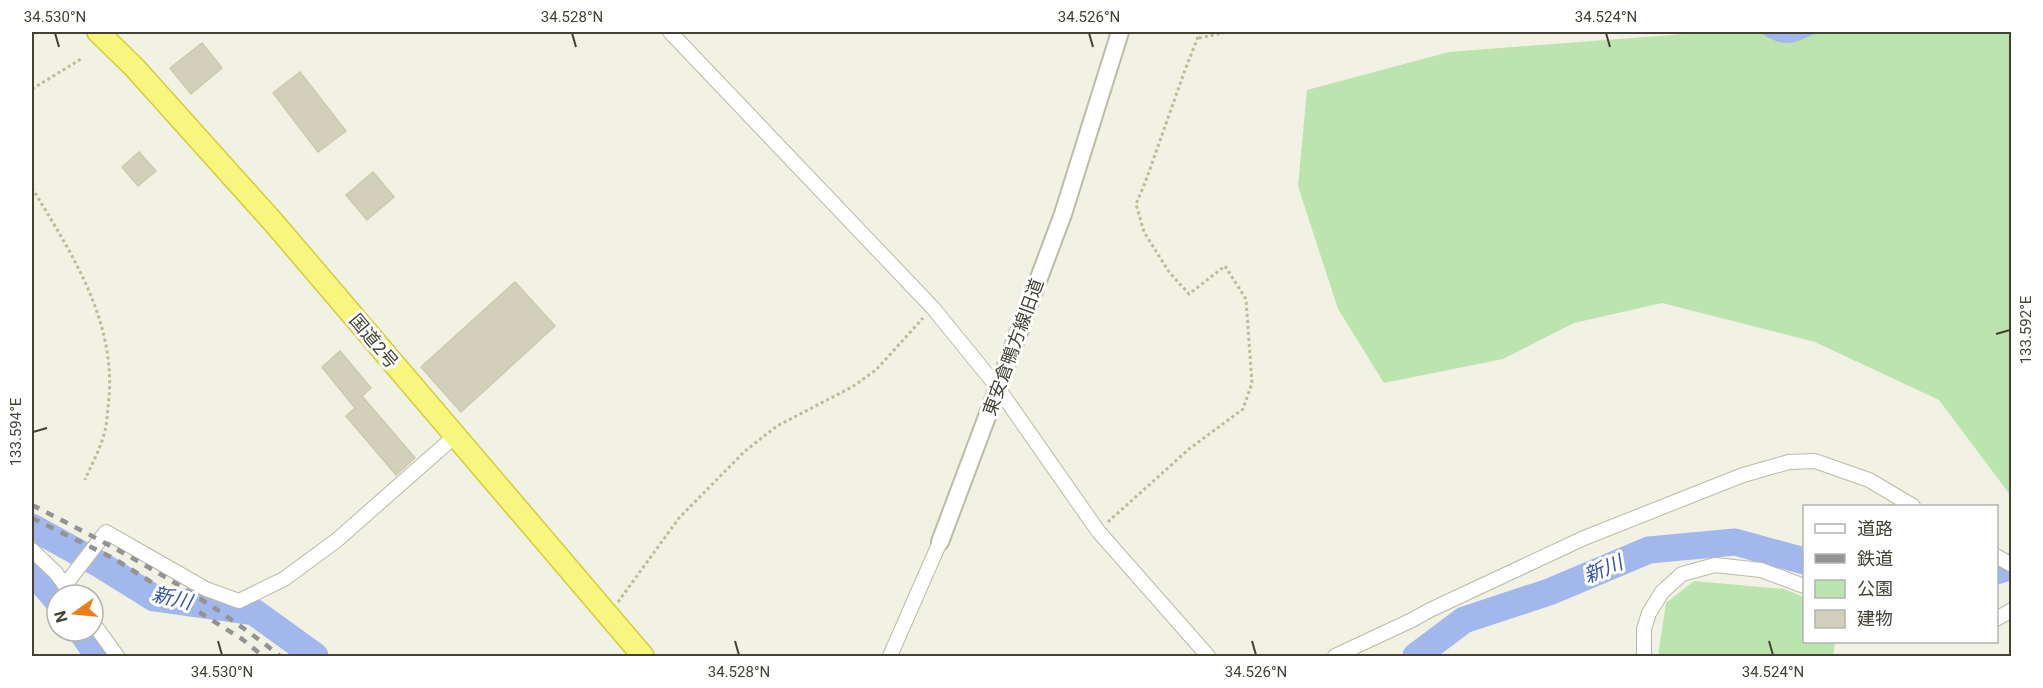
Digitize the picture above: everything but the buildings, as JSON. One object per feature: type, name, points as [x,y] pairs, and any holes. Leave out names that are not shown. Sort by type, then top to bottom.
[{"type":"highway","name":"国道2号","points":[[98,32],[134,67],[274,223],[643,657]]},
{"type":"street","points":[[670,32],[933,308],[998,388],[1098,531],[1208,657]]},
{"type":"street","name":"東安倉鴨方線旧道","points":[[890,657],[940,542],[1063,214],[1120,32]]},
{"type":"street","points":[[73,583],[85,559],[106,532],[206,589],[239,601],[284,579],[337,540],[455,436]]},
{"type":"street","points":[[1335,657],[1584,538],[1743,475],[1789,462],[1815,461],[1869,480],[1910,505]]},
{"type":"street","points":[[32,550],[64,583]]},
{"type":"street","points":[[1998,557],[2012,565]]},
{"type":"street","points":[[1644,657],[1644,629],[1649,613],[1662,592],[1682,574],[1715,565],[1761,570],[1803,586]]},
{"type":"street","points":[[1998,618],[2012,610]]},
{"type":"street","points":[[105,640],[117,657]]},
{"type":"path","points":[[1098,531],[1189,449],[1243,409],[1252,382],[1246,299],[1225,266],[1189,294],[1169,272],[1144,232],[1136,204],[1200,32]]},
{"type":"path","points":[[1199,38],[1227,32]]},
{"type":"path","points":[[32,89],[81,59]]},
{"type":"path","points":[[32,188],[74,258],[98,312],[108,350],[111,391],[105,433],[85,480]]},
{"type":"path","points":[[608,616],[678,518],[744,451],[777,426],[852,387],[876,370],[933,308]]},
{"type":"green space","points":[[1711,32],[2011,32],[2011,496],[1939,400],[1815,342],[1662,303],[1574,323],[1503,359],[1384,383],[1338,309],[1298,186],[1307,90],[1449,52]]},
{"type":"green space","points":[[1694,581],[1784,589],[1803,597],[1803,643],[1835,643],[1833,656],[1658,656],[1666,603]]},
{"type":"water","points":[[1763,32],[1819,32],[1797,41],[1784,43],[1771,39],[1762,34]]},
{"type":"waterway","name":"新川","points":[[32,527],[101,565],[154,598],[254,612],[315,656]]},
{"type":"waterway","name":"新川","points":[[1416,656],[1464,620],[1549,592],[1649,550],[1735,542],[1803,561]]},
{"type":"waterway","name":"新川","points":[[1998,570],[2012,566]]},
{"type":"waterway","points":[[32,571],[45,586]]},
{"type":"waterway","points":[[89,643],[98,656]]},
{"type":"railway","points":[[32,505],[160,574],[221,613],[280,656]]},
{"type":"railway","points":[[32,518],[113,558],[242,639],[263,656]]}]
